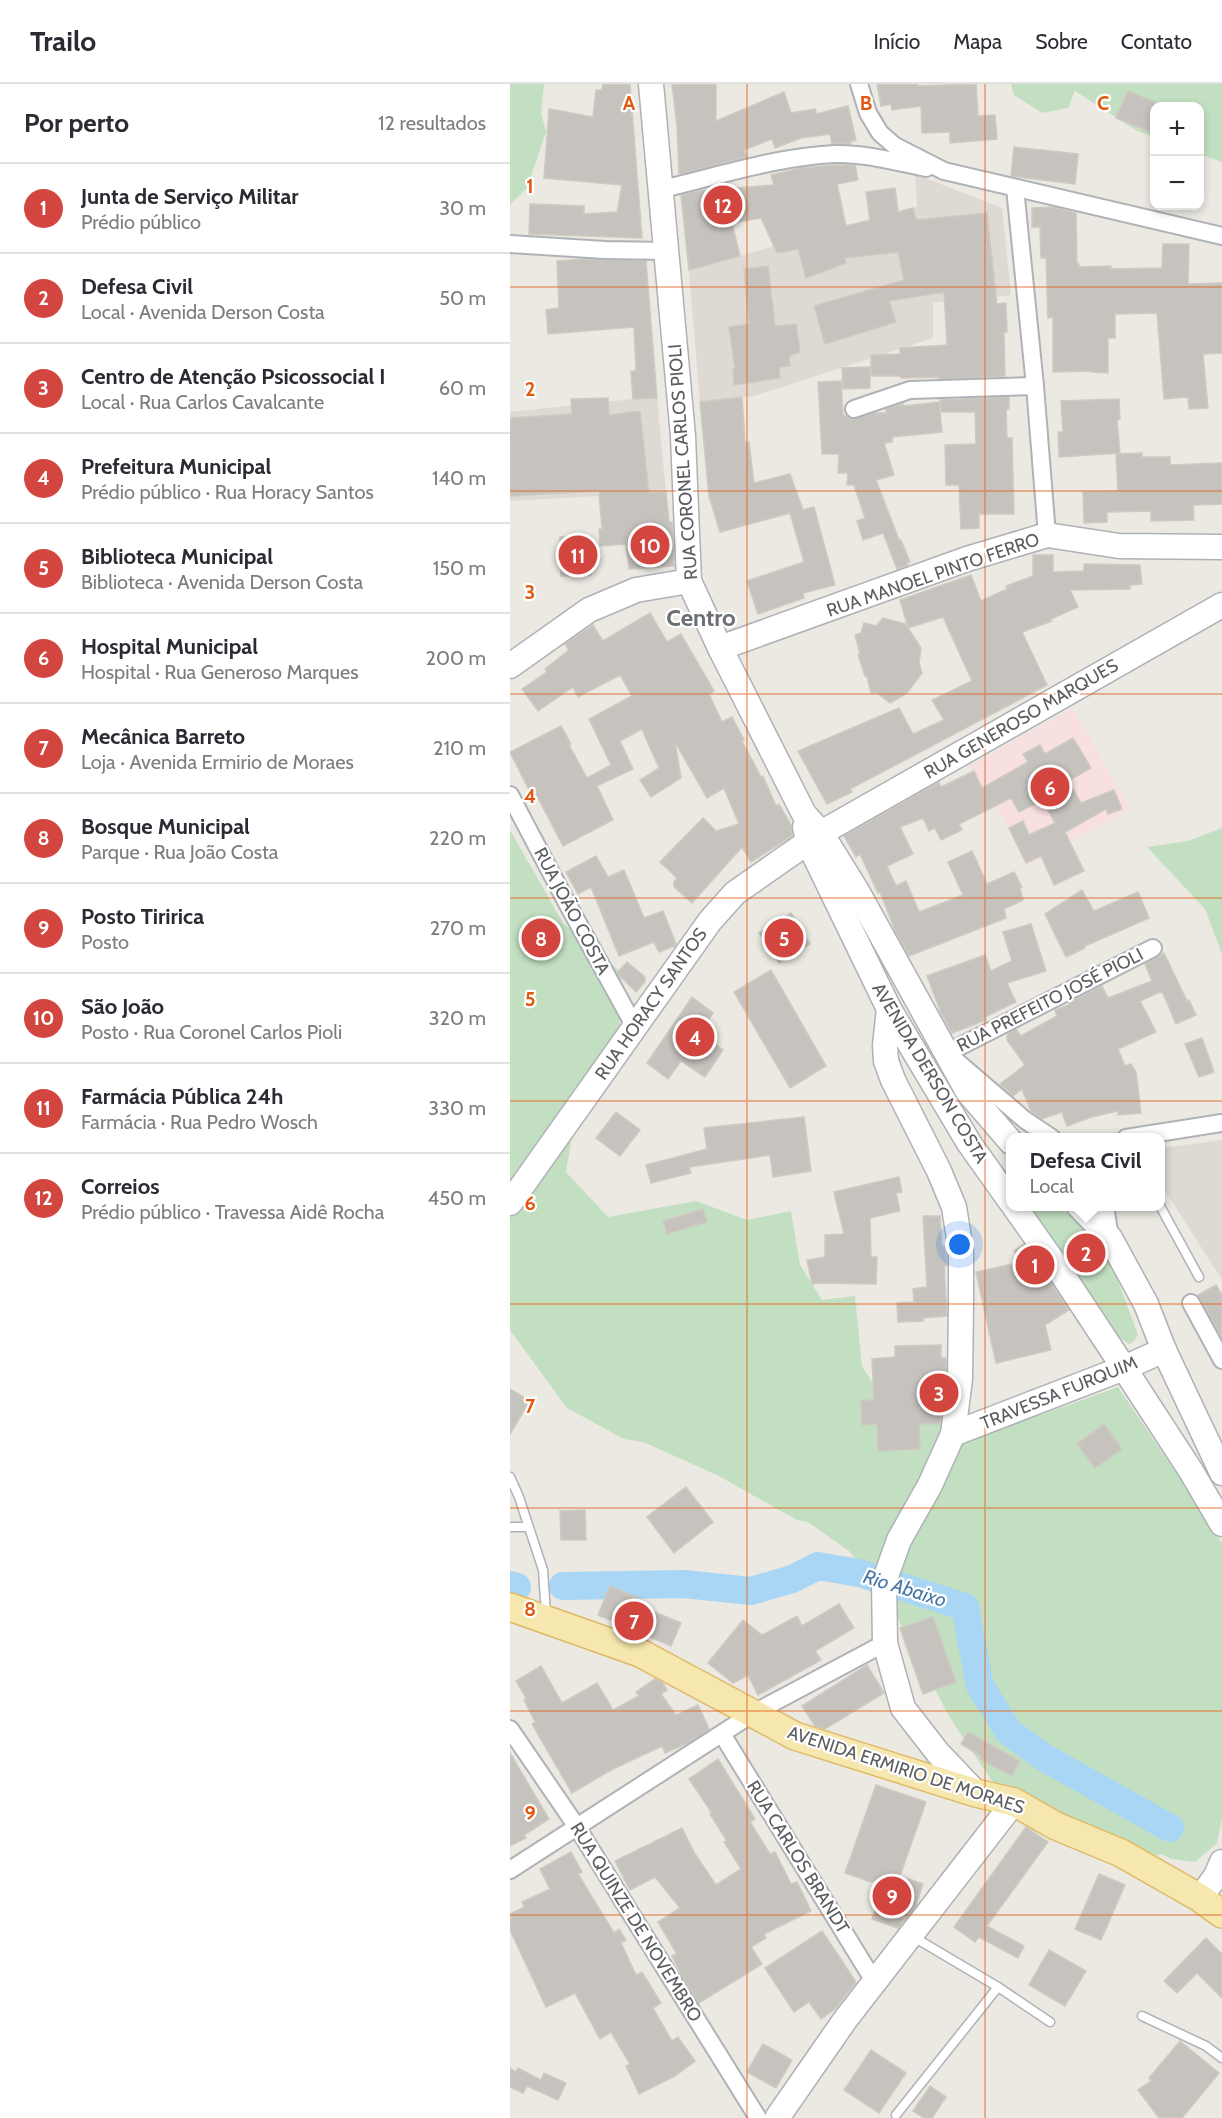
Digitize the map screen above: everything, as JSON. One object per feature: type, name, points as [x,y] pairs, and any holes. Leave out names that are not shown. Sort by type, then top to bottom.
[{"type":"main road","name":"AVENIDA ERMIRIO DE MORAES","points":[[510,1607],[640,1653],[795,1736],[976,1793],[1014,1802],[1056,1826],[1121,1853],[1200,1898],[1222,1914]]},
{"type":"street","name":"RUA CORONEL CARLOS PIOLI","points":[[651,84],[683,436],[690,581],[720,648],[814,838]]},
{"type":"street","points":[[860,84],[868,113],[880,133],[895,146],[944,171]]},
{"type":"street","points":[[662,189],[778,162],[834,154],[866,156],[944,171],[1222,236]]},
{"type":"street","points":[[1015,188],[1047,535]]},
{"type":"street","points":[[510,244],[667,251]]},
{"type":"street","points":[[854,409],[910,390],[1035,386]]},
{"type":"street","name":"RUA MANOEL PINTO FERRO","points":[[720,648],[967,559],[1047,535],[1119,546],[1222,547]]},
{"type":"street","points":[[510,666],[589,610],[636,590],[690,581]]},
{"type":"street","name":"RUA GENEROSO MARQUES","points":[[814,838],[1222,605]]},
{"type":"street","name":"RUA JOÃO COSTA","points":[[510,795],[635,1027]]},
{"type":"street","name":"AVENIDA DERSON COSTA","points":[[814,838],[889,1010],[969,1143],[1006,1185]]},
{"type":"street","name":"AVENIDA DERSON COSTA","points":[[814,838],[857,891],[968,1092],[1006,1136]]},
{"type":"street","name":"RUA HORACY SANTOS","points":[[510,1203],[710,921],[735,893],[814,838]]},
{"type":"street","name":"RUA PREFEITO JOSÉ PIOLI","points":[[947,1053],[1153,948]]},
{"type":"street","points":[[889,1010],[885,1045],[886,1061],[954,1207],[961,1251],[961,1303],[960,1379],[953,1434],[930,1485],[899,1540],[884,1582],[885,1643],[903,1708],[938,1753],[976,1793]]},
{"type":"street","points":[[947,1053],[1016,1113],[1046,1133]]},
{"type":"street","points":[[1153,1133],[1222,1123]]},
{"type":"street","points":[[1018,1211],[1124,1368],[1191,1471],[1222,1524]]},
{"type":"street","points":[[1084,1211],[1110,1238],[1146,1305],[1164,1350],[1222,1473]]},
{"type":"street","points":[[1106,1211],[1110,1238]]},
{"type":"street","points":[[1191,1303],[1222,1360]]},
{"type":"street","name":"TRAVESSA FURQUIM","points":[[953,1434],[1124,1368],[1164,1350]]},
{"type":"street","points":[[510,1870],[752,1714],[885,1643]]},
{"type":"street","name":"RUA QUINZE DE NOVEMBRO","points":[[510,1729],[577,1827],[758,2118]]},
{"type":"street","name":"RUA CARLOS BRANDT","points":[[722,1734],[874,1981]]},
{"type":"street","points":[[777,2118],[874,1981],[1014,1802]]},
{"type":"street","points":[[1200,1898],[1216,1876],[1222,1862]]},
{"type":"lane","points":[[1163,1211],[1199,1277]]},
{"type":"lane","points":[[510,1477],[543,1570],[546,1619]]},
{"type":"lane","points":[[510,1527],[528,1527]]},
{"type":"lane","points":[[910,1935],[998,1987],[1050,2022]]},
{"type":"lane","points":[[896,2115],[998,1987]]},
{"type":"lane","points":[[1142,2016],[1206,2046],[1222,2058]]},
{"type":"shaded area","points":[[915,174],[1002,208],[1011,295],[933,303],[933,338],[754,396],[700,402],[689,270],[917,207]]},
{"type":"shaded area","points":[[657,398],[666,492],[510,501],[510,412]]},
{"type":"shaded area","points":[[1073,708],[1130,809],[1030,864],[970,765]]},
{"type":"shaded area","points":[[1222,1140],[1222,1280],[1165,1190],[1165,1147]]},
{"type":"green space","points":[[510,84],[544,84],[541,113],[546,132],[527,188],[510,205]]},
{"type":"green space","points":[[1011,84],[1222,84],[1222,162],[1204,155],[1204,102],[1150,102],[1150,136],[1137,131],[1075,91],[1068,108],[1042,113],[1014,95]]},
{"type":"green space","points":[[1222,828],[1222,954],[1205,909],[1147,847],[1188,841]]},
{"type":"green space","points":[[510,830],[563,923],[622,973],[619,1046],[580,1088],[566,1172],[608,1217],[696,1201],[747,1220],[791,1211],[800,1265],[822,1300],[855,1296],[862,1366],[887,1406],[917,1424],[1018,1414],[1041,1415],[1118,1387],[1174,1470],[1185,1479],[1204,1516],[1222,1543],[1222,1819],[1217,1843],[1195,1862],[1172,1859],[1161,1854],[1149,1859],[1075,1836],[992,1781],[950,1718],[884,1592],[849,1551],[808,1522],[797,1520],[717,1475],[643,1442],[624,1439],[567,1408],[510,1330]]},
{"type":"green space","points":[[1032,1211],[1066,1211],[1087,1227],[1107,1251],[1138,1335],[1129,1344],[1120,1338]]},
{"type":"building","points":[[603,84],[630,84],[642,238],[529,234],[530,204],[584,206],[584,214],[617,212],[622,185],[544,178],[549,109],[593,117],[596,90],[602,90]]},
{"type":"building","points":[[672,84],[716,84],[716,121],[784,92],[791,113],[815,109],[816,114],[848,106],[856,140],[850,142],[851,144],[832,144],[830,134],[801,138],[775,148],[772,139],[744,150],[747,157],[679,174]]},
{"type":"building","points":[[877,84],[917,84],[918,86],[976,84],[978,116],[995,115],[997,139],[950,143],[950,132],[922,133],[921,106],[892,110],[891,104],[881,106]]},
{"type":"building","points":[[1128,91],[1155,102],[1150,102],[1150,132],[1116,118]]},
{"type":"building","points":[[1014,147],[1078,154],[1075,184],[1011,176]]},
{"type":"building","points":[[855,165],[858,180],[837,184],[846,226],[870,220],[866,192],[895,188],[898,212],[913,208],[916,220],[987,213],[997,304],[1006,303],[1005,376],[939,379],[939,377],[871,376],[871,355],[900,354],[900,348],[947,345],[944,292],[889,301],[896,322],[825,344],[814,306],[904,280],[898,252],[845,258],[846,263],[806,278],[798,249],[777,253],[761,218],[732,223],[740,256],[689,270],[681,195],[699,191],[774,185],[771,175],[801,168]]},
{"type":"building","points":[[1053,207],[1076,213],[1077,264],[1079,267],[1162,268],[1163,244],[1189,244],[1188,284],[1222,283],[1222,353],[1203,354],[1208,408],[1189,409],[1188,397],[1164,399],[1157,313],[1115,314],[1115,338],[1108,338],[1108,373],[1053,372],[1053,317],[1048,318],[1046,258],[1041,258],[1040,227],[1032,227],[1032,208]]},
{"type":"building","points":[[585,259],[646,261],[657,398],[633,399],[631,371],[636,371],[634,327],[548,334],[546,310],[559,308],[557,261]]},
{"type":"building","points":[[768,266],[775,326],[796,324],[800,352],[789,356],[790,366],[779,367],[780,378],[734,385],[733,369],[735,369],[729,327],[749,324],[744,269]]},
{"type":"building","points":[[870,367],[870,388],[843,389],[842,368]]},
{"type":"building","points":[[841,381],[843,415],[851,419],[874,413],[886,413],[886,409],[903,404],[903,406],[939,402],[942,432],[892,437],[892,442],[884,443],[894,475],[876,480],[910,562],[897,569],[883,533],[863,540],[857,521],[865,518],[854,485],[847,485],[848,473],[838,473],[839,454],[822,454],[818,382]]},
{"type":"building","points":[[742,397],[745,443],[749,442],[754,483],[790,474],[803,510],[814,507],[835,585],[803,593],[804,598],[758,614],[747,581],[804,562],[790,513],[720,532],[709,496],[700,402]]},
{"type":"building","points":[[1009,397],[1009,409],[1006,410],[1007,438],[1012,438],[1014,514],[979,514],[979,528],[961,529],[959,485],[946,485],[945,445],[976,444],[975,412],[941,412],[940,400]]},
{"type":"building","points":[[608,398],[609,415],[640,411],[649,493],[666,492],[669,522],[672,522],[674,566],[629,569],[626,544],[600,546],[599,529],[602,529],[599,491],[510,496],[510,418],[572,414],[571,399]]},
{"type":"building","points":[[1119,399],[1120,419],[1117,420],[1120,453],[1059,457],[1058,432],[1063,432],[1061,401]]},
{"type":"building","points":[[1142,453],[1142,457],[1170,457],[1170,465],[1222,463],[1222,504],[1193,505],[1194,520],[1151,521],[1151,511],[1107,512],[1107,522],[1084,523],[1083,492],[1118,491],[1116,454]]},
{"type":"building","points":[[560,537],[590,537],[591,575],[561,576]]},
{"type":"building","points":[[1033,555],[1053,555],[1053,572],[1084,571],[1084,564],[1140,565],[1142,584],[1130,585],[1130,589],[1070,590],[1078,607],[1051,619],[1052,621],[1022,632],[1047,685],[850,789],[852,792],[827,804],[798,751],[899,708],[913,734],[944,720],[932,700],[972,681],[943,617],[908,628],[921,648],[919,663],[922,673],[907,693],[890,703],[876,692],[871,693],[858,655],[860,654],[855,635],[861,633],[864,623],[876,626],[883,618],[906,624],[908,627],[900,600],[971,575],[981,601],[1007,589],[1006,586],[1033,576]]},
{"type":"building","points":[[650,613],[667,642],[681,634],[714,691],[709,694],[722,722],[732,717],[776,806],[779,804],[791,825],[792,836],[751,862],[742,847],[692,903],[674,887],[677,878],[660,862],[703,818],[716,831],[739,824],[724,788],[707,798],[675,742],[681,778],[651,797],[640,780],[659,768],[642,729],[620,741],[633,769],[597,786],[613,820],[563,846],[538,798],[534,800],[510,752],[561,726],[587,778],[611,765],[589,719],[632,696],[620,675],[578,697],[573,687],[538,711],[522,689],[547,672],[545,669],[569,650],[565,644],[593,625],[603,641]]},
{"type":"building","points":[[1073,738],[1091,768],[1068,781],[1081,803],[1114,790],[1122,809],[1108,814],[1106,809],[1065,832],[1084,871],[1054,885],[1041,856],[1026,863],[1009,828],[1023,821],[1029,835],[1055,823],[1042,800],[1019,812],[1011,798],[959,824],[962,830],[941,840],[935,828],[929,831],[923,818],[900,827],[913,854],[887,866],[896,886],[906,881],[919,912],[963,895],[948,862],[972,851],[987,884],[1014,872],[1022,887],[1020,888],[1023,900],[1004,909],[1006,918],[909,956],[860,854],[856,857],[844,836],[939,782],[941,787],[974,771],[982,788],[1028,762],[1023,754],[1040,745],[1045,754]]},
{"type":"building","points":[[596,856],[608,877],[624,870],[644,918],[663,911],[675,946],[659,952],[654,942],[619,956],[591,887],[578,894],[566,872]]},
{"type":"building","points":[[1082,890],[1094,911],[1138,892],[1149,918],[1085,946],[1066,957],[1045,914]]},
{"type":"building","points":[[791,913],[810,944],[779,963],[759,933]]},
{"type":"building","points":[[1031,924],[1046,971],[1007,983],[1016,1002],[985,1017],[986,1020],[952,1033],[941,1013],[927,976],[985,955],[991,971],[1012,961],[1003,932]]},
{"type":"building","points":[[1164,953],[1196,1015],[1176,1024],[1162,991],[1140,1001],[1156,1032],[1118,1049],[1125,1066],[1131,1064],[1136,1072],[1141,1113],[1118,1115],[1118,1111],[1091,1117],[1067,1126],[1062,1112],[1042,1119],[1031,1111],[1022,1089],[1013,1096],[1000,1084],[1025,1065],[1007,1040],[1007,1035],[1016,1029],[1021,1036],[1057,1016],[1055,1010],[1069,1005],[1102,986],[1108,998],[1152,981],[1145,964]]},
{"type":"building","points":[[627,962],[645,977],[645,982],[636,992],[617,973]]},
{"type":"building","points":[[771,970],[826,1066],[790,1088],[734,992]]},
{"type":"building","points":[[692,997],[713,1013],[700,1033],[723,1050],[705,1077],[681,1061],[668,1079],[647,1063]]},
{"type":"building","points":[[1202,1038],[1214,1072],[1199,1077],[1185,1044]]},
{"type":"building","points":[[616,1112],[640,1130],[620,1156],[596,1138]]},
{"type":"building","points":[[804,1117],[811,1171],[773,1177],[770,1155],[689,1167],[691,1173],[651,1183],[646,1165],[707,1149],[704,1128]]},
{"type":"building","points":[[899,1177],[902,1192],[896,1193],[900,1211],[870,1218],[871,1257],[877,1257],[876,1284],[812,1284],[807,1260],[825,1257],[825,1235],[844,1234],[834,1192]]},
{"type":"building","points":[[703,1209],[707,1222],[667,1234],[663,1221]]},
{"type":"building","points":[[923,1216],[940,1216],[942,1246],[946,1246],[947,1266],[944,1266],[947,1316],[923,1318],[923,1321],[898,1322],[897,1303],[914,1302],[913,1289],[927,1287]]},
{"type":"building","points":[[1087,1235],[1104,1258],[1082,1273],[1065,1251]]},
{"type":"building","points":[[1024,1244],[1069,1310],[1045,1325],[1051,1350],[996,1363],[976,1272],[1022,1262],[1014,1251]]},
{"type":"building","points":[[1216,1285],[1222,1295],[1222,1338],[1198,1295]]},
{"type":"building","points":[[941,1345],[941,1358],[946,1358],[946,1378],[940,1424],[919,1424],[920,1449],[878,1451],[877,1424],[862,1425],[861,1400],[874,1400],[872,1359],[895,1357],[895,1346]]},
{"type":"building","points":[[510,1389],[530,1401],[510,1434]]},
{"type":"building","points":[[1104,1424],[1122,1449],[1095,1468],[1077,1444]]},
{"type":"building","points":[[686,1487],[713,1522],[674,1553],[647,1517]]},
{"type":"building","points":[[585,1510],[586,1540],[561,1540],[560,1511]]},
{"type":"building","points":[[610,1586],[638,1598],[635,1604],[681,1623],[671,1646],[598,1615]]},
{"type":"building","points":[[839,1604],[854,1628],[815,1651],[821,1660],[758,1695],[748,1675],[733,1683],[708,1663],[743,1620],[762,1635],[797,1616],[802,1626]]},
{"type":"building","points":[[933,1617],[956,1682],[923,1694],[900,1628]]},
{"type":"building","points":[[867,1665],[884,1693],[825,1729],[815,1726],[802,1706]]},
{"type":"building","points":[[541,1666],[562,1703],[597,1683],[613,1710],[639,1696],[636,1692],[655,1679],[662,1682],[667,1690],[661,1694],[676,1715],[698,1705],[709,1729],[688,1743],[665,1753],[662,1746],[611,1770],[572,1793],[532,1724],[535,1722],[524,1700],[526,1698],[516,1681]]},
{"type":"building","points":[[968,1732],[1020,1761],[1012,1776],[980,1759],[982,1757],[961,1744]]},
{"type":"building","points":[[510,1753],[549,1819],[524,1835],[526,1838],[510,1846]]},
{"type":"building","points":[[718,1759],[755,1819],[750,1822],[770,1854],[775,1852],[791,1884],[797,1882],[811,1911],[764,1934],[766,1938],[751,1947],[762,1964],[699,2003],[681,1974],[672,1956],[677,1954],[658,1922],[680,1908],[655,1877],[630,1890],[615,1861],[682,1828],[695,1854],[716,1885],[741,1869],[724,1842],[727,1841],[710,1814],[712,1813],[689,1779]]},
{"type":"building","points":[[876,1785],[926,1802],[900,1876],[923,1884],[916,1905],[898,1928],[872,1919],[882,1892],[886,1889],[879,1878],[871,1882],[845,1873]]},
{"type":"building","points":[[1026,1827],[1048,1842],[987,1926],[1024,1946],[1018,1958],[979,1937],[975,1942],[954,1927]]},
{"type":"building","points":[[571,1852],[582,1872],[578,1874],[614,1933],[619,1929],[626,1940],[621,1943],[636,1975],[642,1972],[661,2003],[653,2008],[672,2041],[678,2037],[695,2061],[675,2076],[639,2094],[626,2066],[630,2064],[611,2032],[600,2039],[575,1993],[546,2007],[510,1930],[510,1914],[524,1907],[522,1902],[550,1889],[540,1869]]},
{"type":"building","points":[[1099,1874],[1125,1885],[1101,1940],[1075,1929]]},
{"type":"building","points":[[822,1931],[856,1982],[835,2009],[821,2019],[809,2002],[794,2012],[765,1968]]},
{"type":"building","points":[[1206,1938],[1222,1954],[1222,1998],[1197,1973],[1177,1993],[1164,1981]]},
{"type":"building","points":[[1049,1950],[1086,1971],[1065,2006],[1029,1985]]},
{"type":"building","points":[[1180,2041],[1219,2073],[1182,2118],[1159,2118],[1138,2090],[1151,2081],[1149,2078]]},
{"type":"building","points":[[763,2044],[792,2060],[776,2088],[747,2072]]},
{"type":"building","points":[[871,2050],[906,2073],[879,2113],[844,2090]]},
{"type":"building","points":[[510,2068],[516,2072],[518,2068],[541,2080],[544,2073],[566,2083],[558,2100],[527,2086],[523,2093],[510,2087]]},
{"type":"building","points":[[930,2086],[946,2097],[932,2118],[924,2118],[913,2111]]},
{"type":"waterway","name":"Rio Abaixo","points":[[563,1586],[684,1584],[751,1591],[792,1579],[818,1566],[859,1573],[965,1607],[980,1686],[1009,1732],[1045,1758],[1170,1828]]},
{"type":"waterway","name":"Rio Abaixo","points":[[510,1585],[517,1587]]},
{"type":"place","name":"Correios","points":[[723,205]]},
{"type":"place","name":"São João","points":[[650,545]]},
{"type":"place","name":"Farmácia Pública 24h","points":[[578,555]]},
{"type":"place","name":"Hospital Municipal","points":[[1050,787]]},
{"type":"place","name":"Bosque Municipal","points":[[541,938]]},
{"type":"place","name":"Biblioteca Municipal","points":[[784,938]]},
{"type":"place","name":"Prefeitura Municipal","points":[[695,1037]]},
{"type":"place","name":"Defesa Civil","points":[[1086,1253]]},
{"type":"place","name":"Junta de Serviço Militar","points":[[1035,1265]]},
{"type":"place","name":"Centro de Atenção Psicossocial I","points":[[939,1393]]},
{"type":"place","name":"Mecânica Barreto","points":[[634,1621]]},
{"type":"place","name":"Posto Tiririca","points":[[892,1896]]},
{"type":"district","name":"Centro","points":[[701,617]]}]
